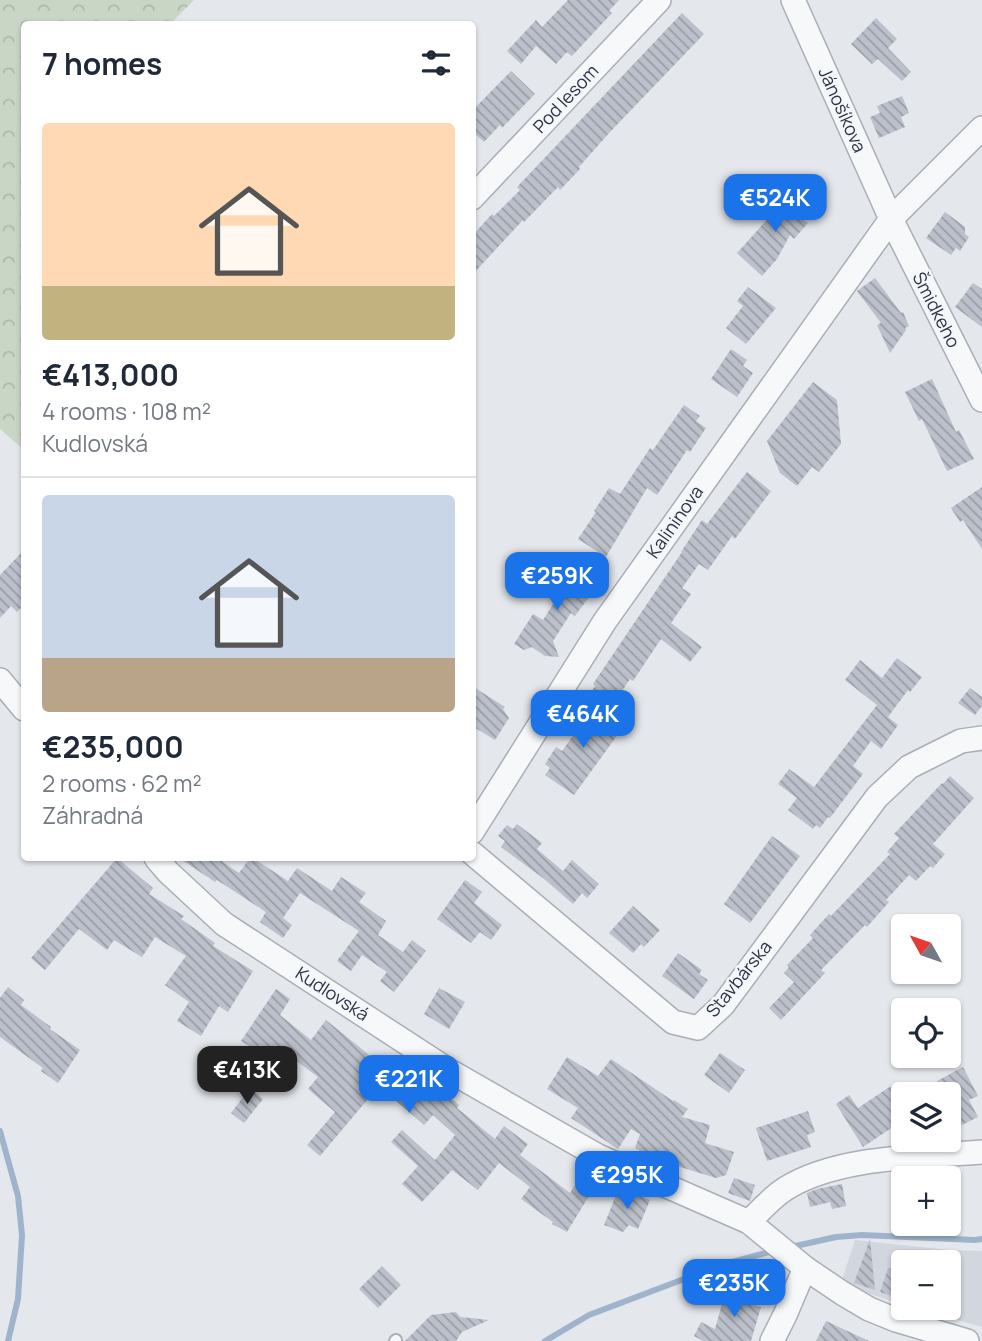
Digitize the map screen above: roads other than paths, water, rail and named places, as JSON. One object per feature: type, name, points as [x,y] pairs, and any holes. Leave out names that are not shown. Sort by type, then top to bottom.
[{"type":"street","name":"Pod lesom","points":[[476,194],[659,0]]},
{"type":"street","name":"Jánošíkova","points":[[793,0],[891,219]]},
{"type":"street","name":"Kalininova","points":[[476,826],[605,621],[891,219],[982,128]]},
{"type":"street","name":"Šmidkeho","points":[[891,219],[982,400]]},
{"type":"street","points":[[0,680],[21,705]]},
{"type":"street","name":"Stavbárska","points":[[476,856],[673,1022],[698,1028],[723,1005],[877,797],[909,767],[961,741],[982,738]]},
{"type":"street","name":"Kudlovská","points":[[159,861],[224,924],[448,1070],[598,1156],[749,1222],[799,1263],[869,1309],[967,1341]]},
{"type":"street","points":[[749,1222],[772,1198],[786,1188],[827,1171],[872,1161],[982,1152]]},
{"type":"street","points":[[772,1341],[785,1315],[799,1263]]},
{"type":"waterway","points":[[0,1131],[18,1196],[22,1235],[18,1299],[8,1341]]},
{"type":"waterway","points":[[791,1247],[836,1237],[862,1235],[982,1239]]},
{"type":"waterway","points":[[545,1341],[589,1315],[721,1265],[773,1251]]}]
